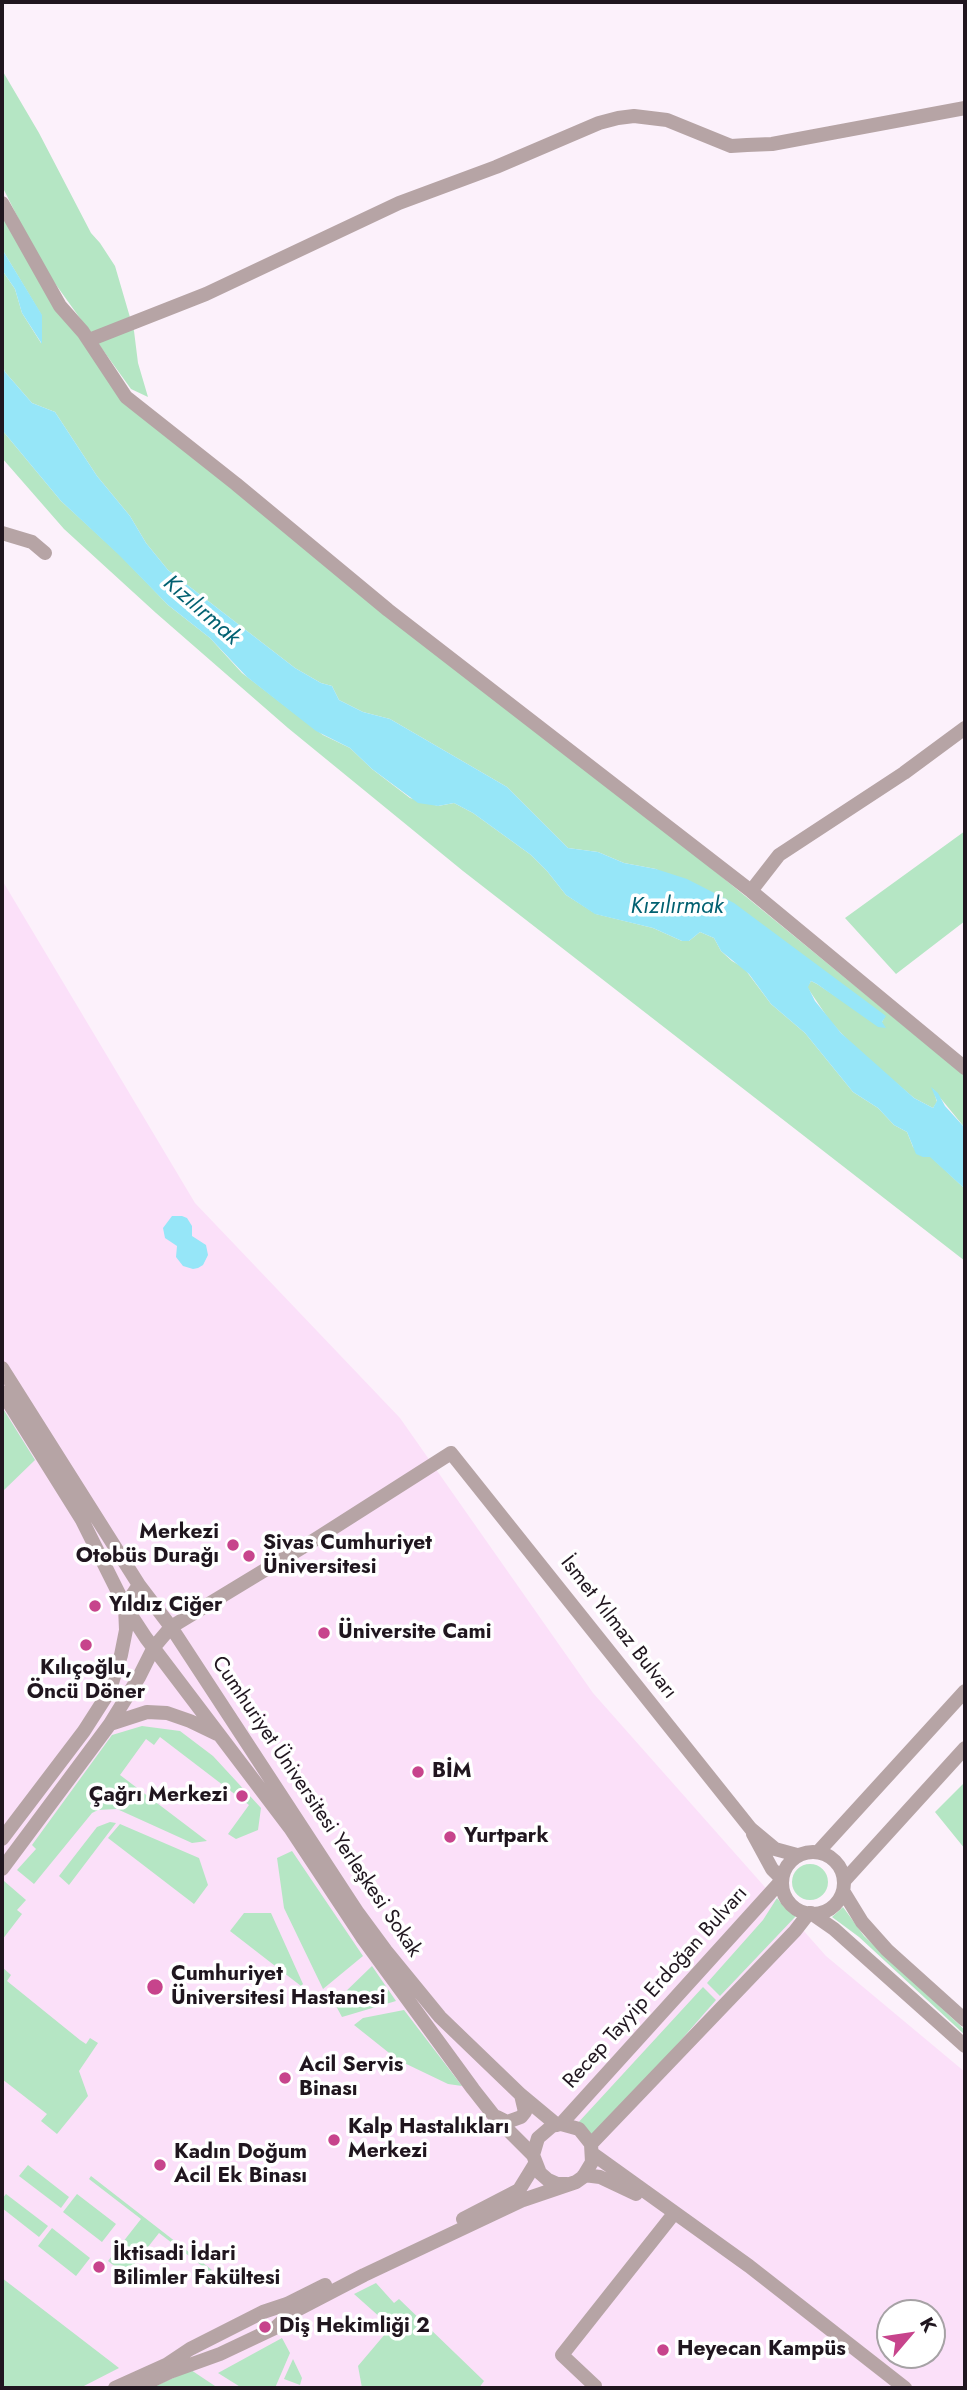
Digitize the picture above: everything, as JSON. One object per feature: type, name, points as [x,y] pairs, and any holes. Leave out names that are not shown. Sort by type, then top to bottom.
[{"type":"street","points":[[89,340],[206,294],[399,203],[496,167],[599,123],[634,116],[667,120],[731,146],[772,144],[965,108]]},
{"type":"street","points":[[2,203],[60,306],[89,340],[126,397],[388,610],[751,891],[965,1068]]},
{"type":"street","points":[[2,533],[32,542],[45,553]]},
{"type":"street","points":[[751,891],[779,855],[904,773],[965,728]]},
{"type":"street","name":"Cumhuriyet Üniversitesi Yerleşkesi Sokak","points":[[2,1368],[139,1585],[171,1627],[358,1913],[440,2017],[521,2095],[559,2125],[579,2129],[592,2149],[749,2266],[905,2388]]},
{"type":"street","name":"Cumhuriyet Üniversitesi Yerleşkesi Sokak","points":[[2,1392],[82,1520],[125,1606],[154,1647],[290,1828],[382,1965],[495,2117],[534,2160],[540,2173],[557,2184],[567,2184]]},
{"type":"street","name":"İsmet Yılmaz Bulvarı","points":[[171,1627],[316,1539],[451,1452],[751,1829],[772,1869],[782,1880],[783,1893],[789,1902],[796,1909],[810,1913],[834,1929],[965,2046]]},
{"type":"street","points":[[125,1606],[139,1585]]},
{"type":"street","name":"Cumhuriyet Üniversitesi Yerleşkesi Sokak","points":[[2,1839],[84,1731],[109,1692],[126,1630],[125,1606]]},
{"type":"street","points":[[2,1869],[110,1724],[154,1647],[171,1627]]},
{"type":"street","points":[[818,1852],[965,1691]]},
{"type":"street","name":"Cumhuriyet Üniversitesi Yerleşkesi Sokak","points":[[110,1724],[147,1712],[167,1713],[221,1736]]},
{"type":"street","points":[[136,2388],[264,2334],[291,2313],[371,2272],[523,2200],[584,2175],[592,2162],[592,2149],[810,1913],[824,1912],[832,1907],[843,1886],[965,1748]]},
{"type":"street","name":"İsmet Yılmaz Bulvarı","points":[[751,1829],[775,1849],[797,1856]]},
{"type":"street","points":[[782,1880],[789,1862],[807,1852],[818,1852],[836,1862],[843,1886],[862,1922],[887,1950],[965,2020]]},
{"type":"street","name":"Recep Tayyip Erdoğan Bulvarı","points":[[559,2125],[782,1880]]},
{"type":"street","points":[[495,2117],[507,2122],[521,2117],[525,2112],[521,2095]]},
{"type":"street","points":[[115,2388],[166,2365],[190,2349],[263,2312],[287,2304],[519,2190],[534,2160],[538,2138],[544,2131],[559,2125]]},
{"type":"street","name":"Cumhuriyet Üniversitesi Yerleşkesi Sokak","points":[[584,2175],[611,2180],[695,2227]]},
{"type":"street","points":[[592,2388],[595,2385],[562,2355],[672,2216]]},
{"type":"shaded area","name":"Sivas Cumhuriyet Üniversitesi","points":[[2,880],[195,1203],[400,1418],[593,1693],[826,1956],[965,2072],[965,2388],[2,2388]]},
{"type":"green space","points":[[2,70],[39,133],[91,233],[115,266],[134,331],[138,363],[148,397],[131,389],[41,264],[2,186]]},
{"type":"green space","points":[[2,214],[98,366],[965,1076],[965,1128],[933,1089],[937,1102],[933,1108],[914,1098],[856,1049],[830,1021],[807,987],[811,981],[817,984],[867,1017],[882,1022],[885,1016],[656,869],[624,863],[598,852],[568,848],[507,787],[390,719],[363,712],[339,700],[332,686],[321,683],[295,668],[168,570],[146,543],[130,516],[97,476],[55,412],[32,403],[5,372],[2,364],[2,270],[15,289],[22,313],[41,343],[42,316],[2,249]]},
{"type":"green space","points":[[2,430],[61,501],[120,555],[168,605],[210,638],[242,673],[323,735],[350,748],[410,798],[438,806],[454,803],[473,813],[531,855],[566,895],[596,914],[653,928],[682,941],[689,941],[700,932],[714,938],[721,951],[744,968],[771,1004],[805,1033],[853,1092],[878,1108],[894,1125],[907,1132],[913,1147],[930,1156],[965,1189],[965,1261],[463,871],[288,728],[64,529],[2,458]]},
{"type":"green space","points":[[965,831],[965,921],[896,974],[845,918]]},
{"type":"green space","points":[[2,1407],[35,1460],[2,1492]]},
{"type":"green space","points":[[142,1726],[180,1731],[213,1756],[261,1808],[258,1830],[236,1839],[228,1834],[249,1805],[160,1737],[154,1745],[146,1739],[120,1775],[207,1841],[192,1843],[117,1809],[98,1810],[92,1813],[34,1884],[17,1870],[36,1849],[32,1845],[112,1735]]},
{"type":"green space","points":[[965,1782],[965,1849],[935,1812]]},
{"type":"green space","points":[[110,1822],[116,1823],[69,1885],[59,1876],[97,1827]]},
{"type":"green space","points":[[120,1824],[199,1858],[208,1885],[194,1904],[108,1838]]},
{"type":"green space","points":[[292,1851],[363,1956],[323,1989],[284,1908],[277,1858]]},
{"type":"green space","points":[[810,1864],[823,1869],[828,1882],[823,1895],[810,1900],[797,1895],[792,1882],[797,1869]]},
{"type":"green space","points":[[4,1881],[26,1900],[17,1910],[22,1914],[2,1940],[2,1884]]},
{"type":"green space","points":[[777,1898],[796,1916],[720,1996],[707,1983],[763,1920]]},
{"type":"green space","points":[[843,1907],[864,1936],[965,2030],[965,2035],[859,1937],[832,1917]]},
{"type":"green space","points":[[244,1913],[271,1913],[303,1984],[301,1986],[230,1931]]},
{"type":"green space","points":[[372,1966],[396,2001],[342,2017],[336,2006],[339,1998]]},
{"type":"green space","points":[[2,1967],[11,1975],[7,1981],[80,2040],[86,2044],[90,2038],[98,2043],[79,2071],[88,2096],[57,2134],[41,2121],[47,2114],[2,2079]]},
{"type":"green space","points":[[703,1987],[716,2000],[654,2071],[590,2137],[576,2125]]},
{"type":"green space","points":[[404,2010],[462,2086],[448,2084],[398,2060],[354,2025],[363,2018]]},
{"type":"green space","points":[[28,2165],[69,2197],[61,2208],[19,2176]]},
{"type":"green space","points":[[91,2176],[212,2270],[210,2272],[159,2233],[126,2275],[108,2261],[141,2219],[89,2179]]},
{"type":"green space","points":[[6,2194],[48,2226],[39,2237],[2,2208],[2,2199]]},
{"type":"green space","points":[[77,2194],[116,2224],[102,2242],[63,2212]]},
{"type":"green space","points":[[52,2228],[90,2258],[76,2276],[38,2246]]},
{"type":"green space","points":[[2,2278],[119,2368],[80,2388],[2,2388]]},
{"type":"green space","points":[[376,2283],[394,2303],[399,2299],[484,2381],[479,2388],[362,2388],[358,2366],[391,2327],[354,2294]]},
{"type":"green space","points":[[282,2338],[290,2353],[275,2388],[242,2388],[218,2373]]},
{"type":"green space","points":[[293,2359],[302,2378],[300,2385],[284,2379]]},
{"type":"green space","points":[[191,2370],[218,2388],[151,2388]]},
{"type":"water","points":[[2,249],[42,315],[42,344],[22,313],[15,289],[2,270]]},
{"type":"water","name":"Kızılırmak","points":[[2,365],[32,403],[55,412],[97,476],[130,516],[146,543],[168,570],[295,668],[321,683],[332,686],[339,700],[363,712],[390,719],[507,787],[568,848],[598,852],[624,863],[687,879],[734,903],[886,1016],[882,1022],[886,1028],[878,1027],[817,984],[811,981],[808,987],[815,1001],[841,1033],[914,1098],[933,1108],[937,1101],[931,1087],[938,1093],[945,1106],[965,1128],[965,1189],[930,1157],[916,1154],[907,1132],[894,1125],[878,1108],[853,1092],[805,1033],[771,1004],[749,974],[721,951],[714,938],[700,932],[689,941],[682,941],[653,928],[595,914],[566,895],[531,855],[473,813],[454,803],[438,806],[418,803],[372,769],[350,748],[316,731],[247,677],[210,638],[168,605],[61,501],[2,430]]},
{"type":"water","points":[[172,1216],[187,1218],[192,1226],[192,1236],[206,1245],[208,1255],[203,1265],[198,1268],[183,1266],[176,1257],[177,1246],[165,1238],[163,1228]]},
{"type":"place","name":"Merkezi Otobüs Durağı","points":[[233,1545]]},
{"type":"place","name":"Sivas Cumhuriyet Üniversitesi","points":[[249,1556]]},
{"type":"place","name":"Yıldız Ciğer","points":[[95,1606]]},
{"type":"place","name":"Üniversite Cami","points":[[324,1633]]},
{"type":"place","name":"Kılıçoğlu, Öncü Döner","points":[[86,1645]]},
{"type":"place","name":"BİM","points":[[418,1772]]},
{"type":"place","name":"Çağrı Merkezi","points":[[242,1796]]},
{"type":"place","name":"Yurtpark","points":[[450,1837]]},
{"type":"place","name":"Cumhuriyet Üniversitesi Hastanesi","points":[[155,1987]]},
{"type":"place","name":"Acil Servis Binası","points":[[285,2078]]},
{"type":"place","name":"Kalp Hastalıkları Merkezi","points":[[334,2140]]},
{"type":"place","name":"Kadın Doğum Acil Ek Binası","points":[[160,2165]]},
{"type":"place","name":"İktisadi İdari Bilimler Fakültesi","points":[[99,2267]]},
{"type":"place","name":"Diş Hekimliği 2","points":[[265,2327]]},
{"type":"place","name":"Heyecan Kampüs","points":[[663,2350]]}]
